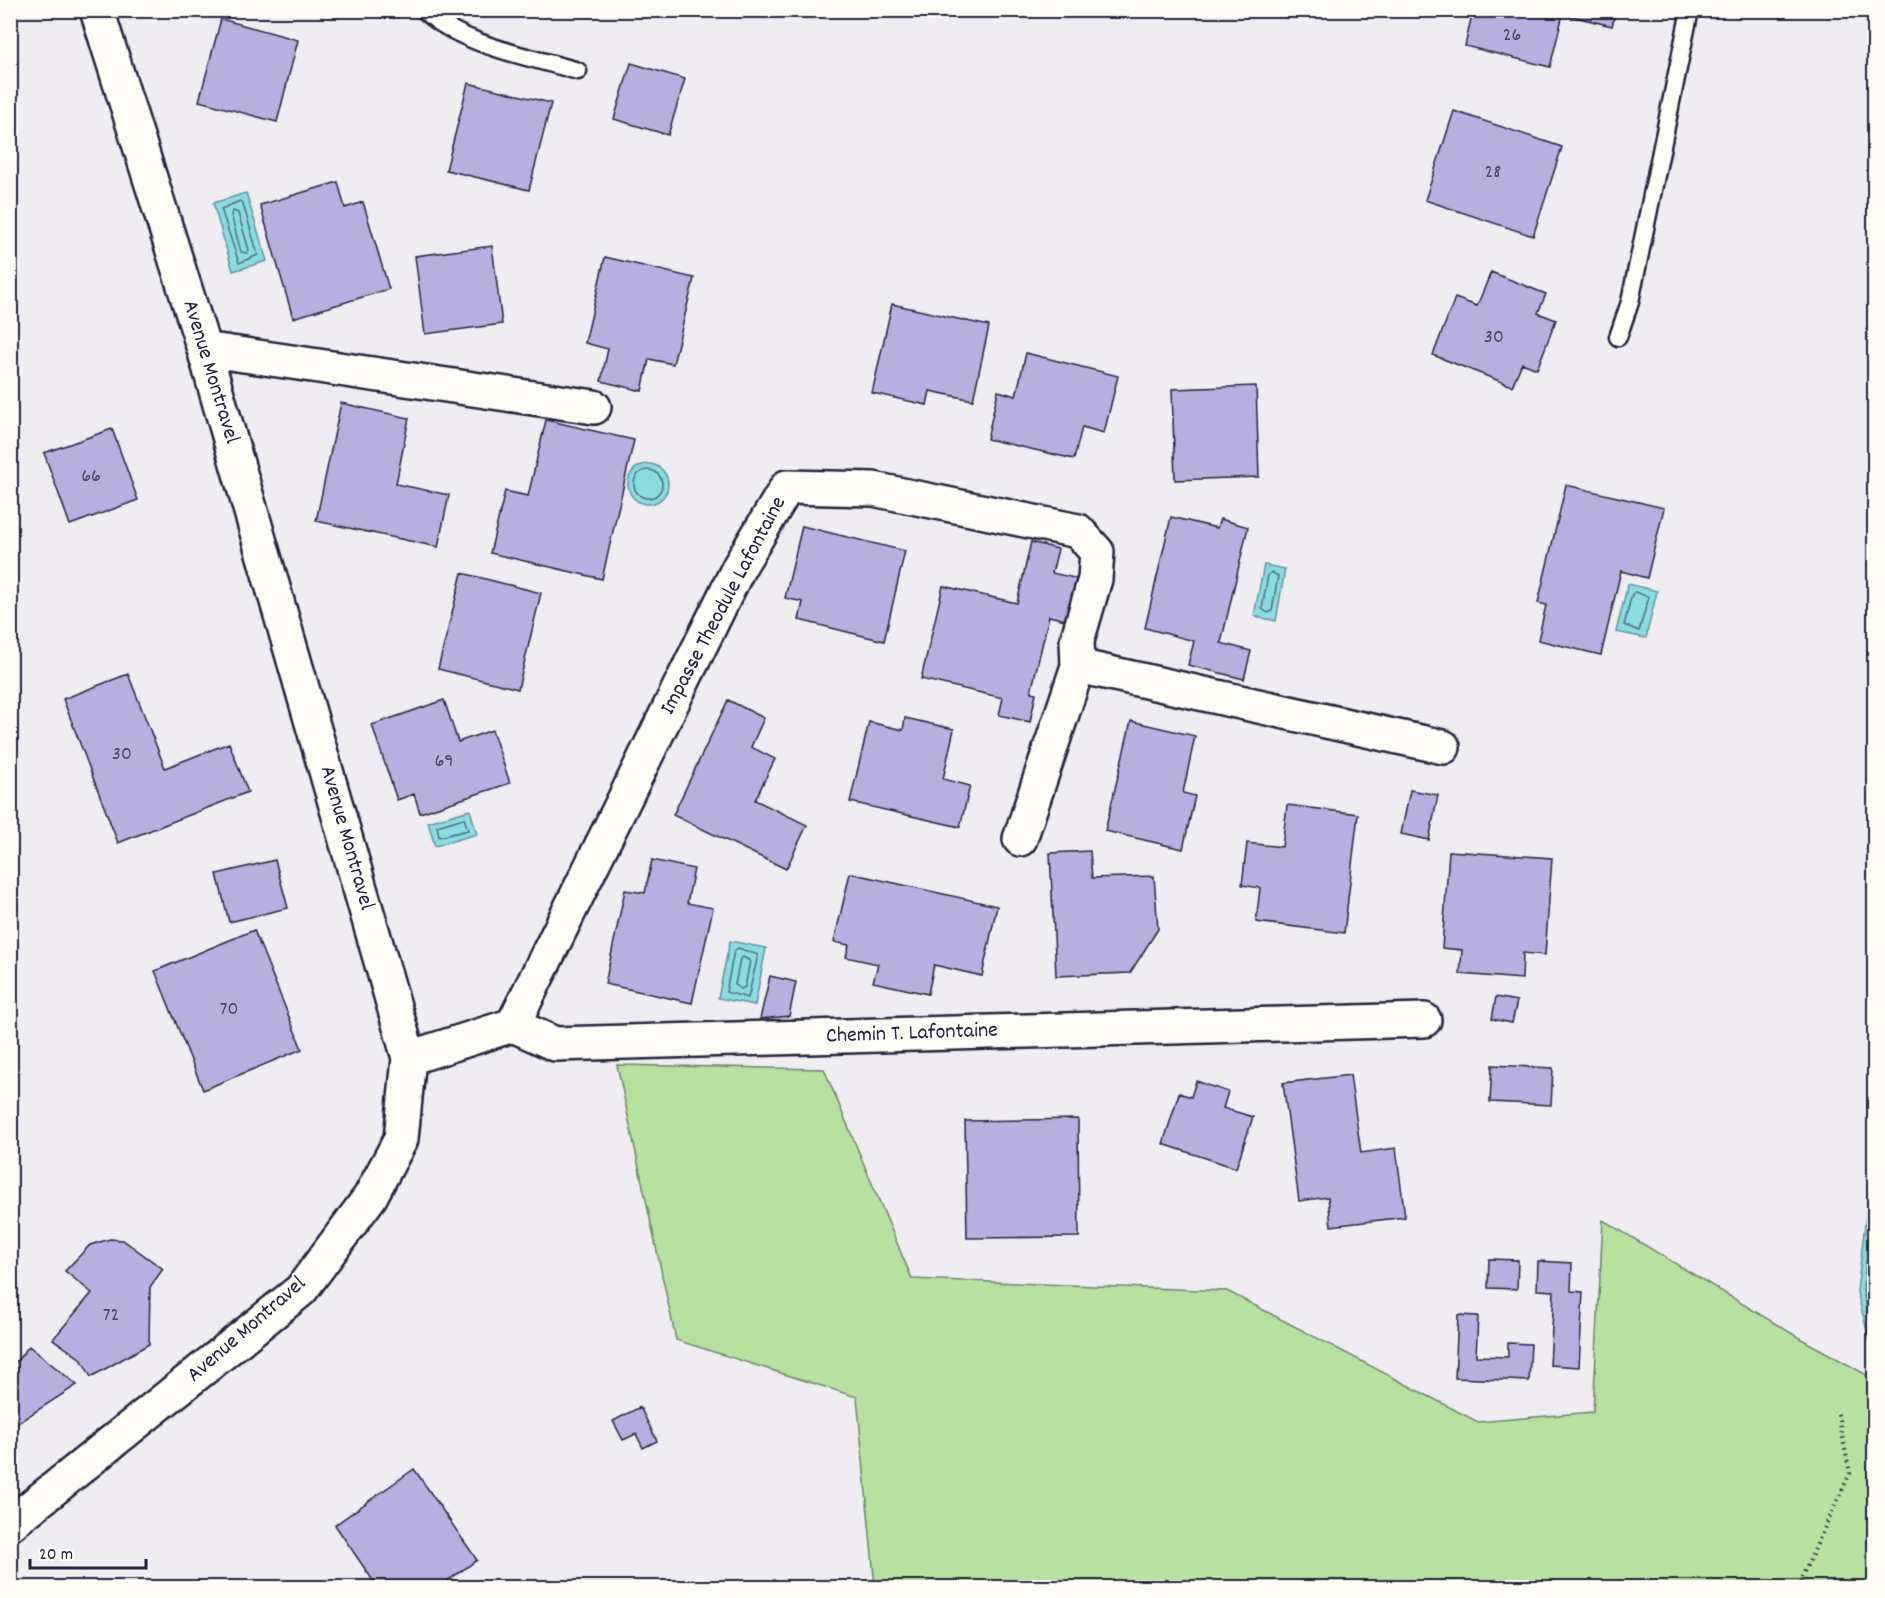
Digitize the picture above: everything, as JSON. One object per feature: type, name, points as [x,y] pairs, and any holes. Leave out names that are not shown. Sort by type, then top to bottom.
[{"type":"street","name":"Avenue Montravel","points":[[10,1524],[301,1290],[370,1197],[402,1139],[410,1058],[204,349],[97,10]]},
{"type":"street","points":[[204,349],[594,407]]},
{"type":"street","name":"Impasse Theodule Lafontaine","points":[[513,1025],[739,567],[788,487],[873,489],[1078,531],[1097,552],[1095,579],[1077,641],[1078,666],[1020,839]]},
{"type":"street","points":[[1078,666],[1443,747]]},
{"type":"street","name":"Chemin T. Lafontaine","points":[[513,1025],[555,1044],[1424,1020]]},
{"type":"street","points":[[410,1058],[513,1025]]},
{"type":"lane","points":[[424,10],[438,24],[485,43],[578,71]]},
{"type":"lane","points":[[1618,337],[1630,302],[1690,10]]},
{"type":"path","points":[[1875,832],[1867,852],[1875,862]]},
{"type":"path","points":[[1804,1587],[1800,1581],[1850,1473],[1837,1410]]},
{"type":"green space","points":[[617,1065],[824,1069],[912,1279],[1227,1291],[1478,1422],[1593,1412],[1603,1220],[1796,1336],[1874,1379],[1874,1587],[875,1587],[857,1397],[676,1340]]},
{"type":"water","points":[[246,193],[267,261],[233,271],[213,203]]},
{"type":"water","points":[[648,464],[656,465],[662,470],[667,476],[667,492],[662,498],[656,503],[648,504],[640,503],[634,498],[629,492],[628,484],[629,476],[634,470],[640,465]]},
{"type":"water","points":[[1264,565],[1285,569],[1276,621],[1254,616]]},
{"type":"water","points":[[1628,584],[1657,591],[1646,638],[1616,632]]},
{"type":"water","points":[[470,810],[477,834],[435,846],[428,822]]},
{"type":"water","points":[[730,941],[766,948],[755,1005],[718,998]]},
{"type":"water","points":[[1874,1172],[1874,1358],[1857,1292],[1870,1181]]},
{"type":"building","points":[[1473,10],[1616,10],[1612,26],[1563,14],[1550,67],[1465,46]]},
{"type":"building","points":[[221,19],[298,40],[277,122],[199,101]]},
{"type":"building","points":[[631,63],[685,79],[668,135],[614,119]]},
{"type":"building","points":[[468,83],[551,103],[529,190],[446,170]]},
{"type":"building","points":[[1454,111],[1562,147],[1533,236],[1425,200]]},
{"type":"building","points":[[338,182],[345,208],[363,202],[389,289],[293,318],[260,205]]},
{"type":"building","points":[[492,246],[502,324],[425,334],[415,256]]},
{"type":"building","points":[[605,257],[694,278],[673,364],[649,359],[642,391],[601,381],[608,349],[585,343]]},
{"type":"building","points":[[1491,272],[1546,294],[1538,313],[1556,320],[1537,369],[1522,363],[1512,386],[1433,355],[1455,298],[1477,306]]},
{"type":"building","points":[[892,304],[989,326],[973,400],[930,391],[927,405],[872,393]]},
{"type":"building","points":[[1026,353],[1118,376],[1104,433],[1082,427],[1074,459],[987,439],[998,391],[1016,396]]},
{"type":"building","points":[[1256,386],[1259,477],[1175,480],[1172,389]]},
{"type":"building","points":[[341,403],[409,418],[396,484],[449,495],[438,547],[316,521]]},
{"type":"building","points":[[546,420],[634,440],[602,579],[490,553],[505,491],[528,496]]},
{"type":"building","points":[[112,429],[138,500],[70,525],[44,453]]},
{"type":"building","points":[[1566,485],[1664,508],[1647,578],[1621,571],[1601,655],[1538,640],[1546,605],[1538,603]]},
{"type":"building","points":[[1171,517],[1217,528],[1220,519],[1248,527],[1221,643],[1251,651],[1244,679],[1188,665],[1194,641],[1145,628]]},
{"type":"building","points":[[802,526],[905,551],[884,641],[799,620],[803,602],[785,598]]},
{"type":"building","points":[[1031,542],[1058,549],[1052,573],[1079,579],[1069,621],[1049,616],[1031,692],[1036,693],[1030,722],[999,715],[1003,698],[921,679],[943,586],[1017,603]]},
{"type":"building","points":[[462,573],[541,593],[518,689],[438,669]]},
{"type":"building","points":[[128,674],[165,768],[229,743],[248,792],[118,843],[63,699]]},
{"type":"building","points":[[444,700],[458,742],[492,730],[510,783],[420,813],[414,794],[397,800],[372,725]]},
{"type":"building","points":[[728,700],[764,718],[751,747],[775,759],[755,800],[807,825],[786,869],[673,815]]},
{"type":"building","points":[[905,718],[954,729],[943,779],[970,786],[960,827],[850,802],[869,722],[903,730]]},
{"type":"building","points":[[1131,721],[1195,736],[1183,793],[1195,796],[1183,849],[1105,831]]},
{"type":"building","points":[[1410,790],[1438,795],[1429,840],[1401,834]]},
{"type":"building","points":[[1287,805],[1358,814],[1344,933],[1256,922],[1260,888],[1242,885],[1247,843],[1282,847]]},
{"type":"building","points":[[1090,851],[1092,878],[1154,876],[1158,929],[1130,973],[1056,976],[1050,853]]},
{"type":"building","points":[[1449,851],[1552,858],[1545,955],[1523,953],[1522,979],[1460,974],[1462,950],[1442,948]]},
{"type":"building","points":[[275,860],[288,908],[229,922],[217,874]]},
{"type":"building","points":[[652,860],[694,869],[687,903],[713,908],[692,1003],[605,984],[625,890],[645,893]]},
{"type":"building","points":[[850,873],[997,906],[982,976],[934,965],[928,994],[873,982],[878,964],[846,957],[849,945],[834,942]]},
{"type":"building","points":[[254,930],[302,1049],[203,1090],[155,971]]},
{"type":"building","points":[[770,976],[796,982],[789,1016],[760,1019]]},
{"type":"building","points":[[1496,997],[1517,1001],[1512,1023],[1492,1019]]},
{"type":"building","points":[[1492,1065],[1553,1068],[1551,1105],[1490,1102]]},
{"type":"building","points":[[1350,1075],[1361,1153],[1396,1148],[1405,1217],[1331,1226],[1328,1197],[1299,1201],[1283,1083]]},
{"type":"building","points":[[1196,1081],[1228,1092],[1223,1108],[1253,1117],[1236,1168],[1163,1144],[1179,1093],[1191,1097]]},
{"type":"building","points":[[1078,1119],[1079,1237],[967,1238],[965,1121]]},
{"type":"building","points":[[110,1239],[123,1240],[163,1269],[150,1287],[149,1344],[91,1377],[81,1359],[53,1339],[92,1293],[65,1271],[90,1245]]},
{"type":"building","points":[[1489,1259],[1518,1260],[1517,1289],[1488,1288]]},
{"type":"building","points":[[1538,1261],[1572,1263],[1571,1291],[1583,1292],[1579,1367],[1550,1365],[1554,1291],[1537,1290]]},
{"type":"building","points":[[1458,1315],[1478,1316],[1476,1356],[1508,1357],[1508,1343],[1531,1344],[1529,1381],[1455,1378]]},
{"type":"building","points":[[29,1346],[77,1385],[10,1428],[10,1369]]},
{"type":"building","points":[[640,1407],[657,1441],[643,1448],[636,1434],[623,1440],[613,1421]]},
{"type":"building","points":[[414,1469],[477,1560],[437,1588],[378,1588],[335,1525]]}]
